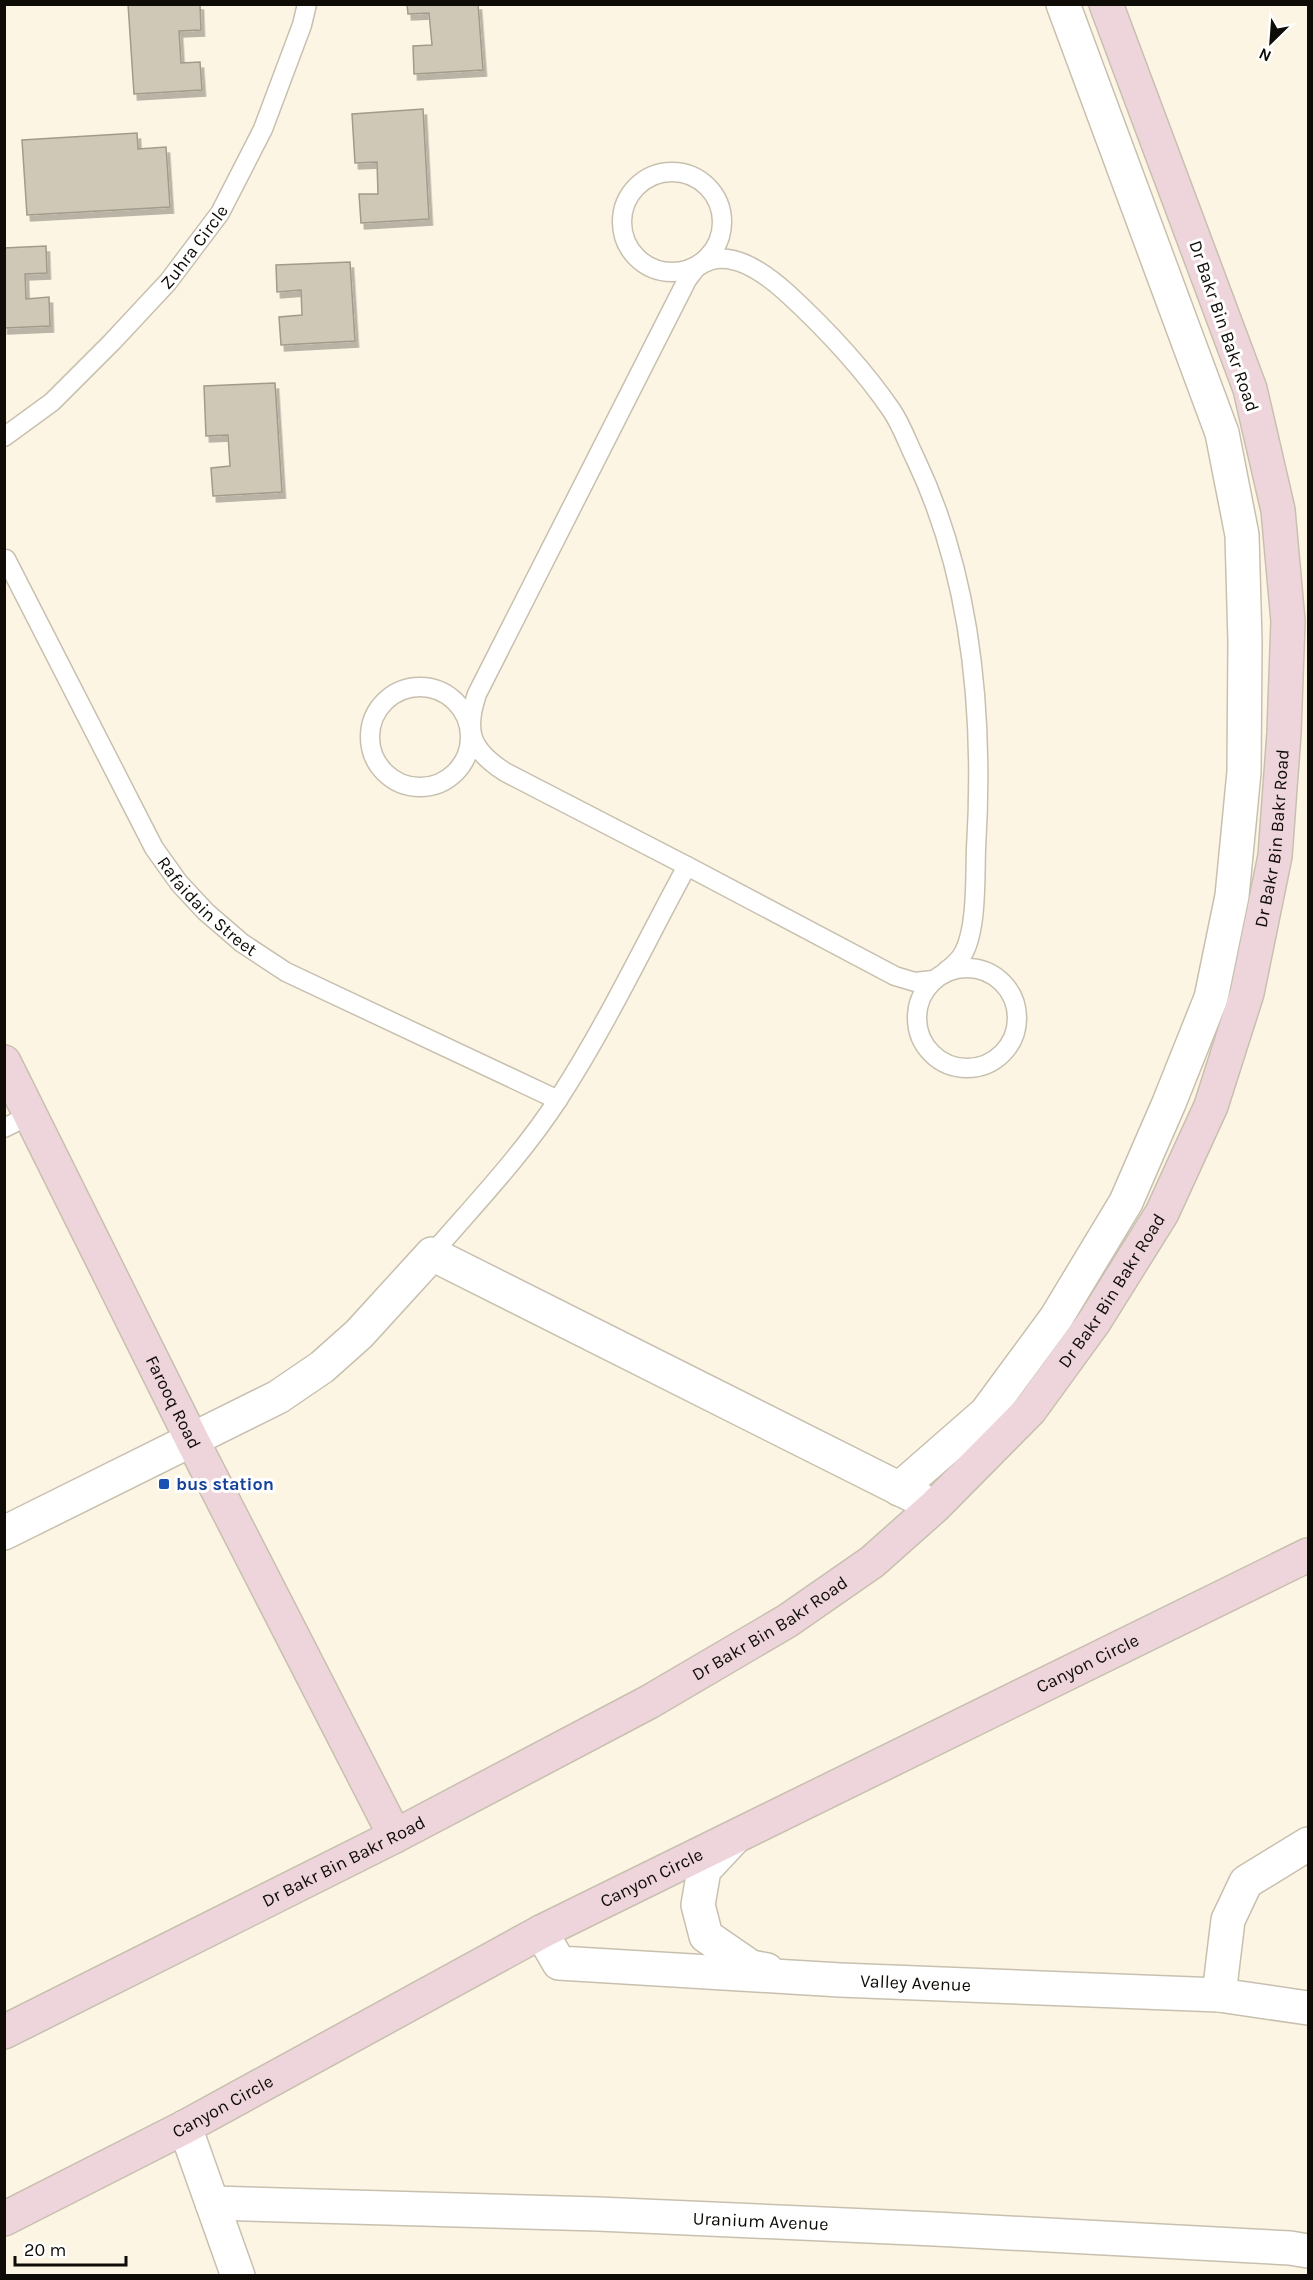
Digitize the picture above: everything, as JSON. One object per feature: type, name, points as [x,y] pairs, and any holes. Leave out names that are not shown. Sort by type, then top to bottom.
[{"type":"street","points":[[899,1489],[986,1413],[1056,1318],[1126,1202],[1169,1104],[1211,998],[1232,896],[1244,772],[1245,642],[1242,536],[1222,433],[1063,4]]},
{"type":"street","name":"Dr Bakr Bin Bakr Road","points":[[4,2032],[395,1836],[650,1702],[787,1621],[872,1562],[934,1506],[1030,1410],[1094,1322],[1162,1213],[1211,1106],[1247,993],[1275,856],[1284,733],[1288,621],[1278,510],[1250,389],[1106,4]]},
{"type":"street","name":"Farooq Road","points":[[4,1062],[17,1121],[192,1440],[395,1836]]},
{"type":"street","points":[[4,1533],[278,1397],[322,1367],[359,1334],[432,1254],[934,1506]]},
{"type":"street","name":"Canyon Circle","points":[[4,2219],[185,2127],[541,1932],[1308,1555]]},
{"type":"street","points":[[735,1836],[704,1870],[698,1905],[706,1935],[751,1966],[798,1978]]},
{"type":"street","points":[[1219,1995],[1228,1920],[1246,1882],[1308,1844]]},
{"type":"street","name":"Valley Avenue","points":[[541,1932],[560,1963],[798,1978],[1219,1995],[1308,2008]]},
{"type":"street","points":[[185,2127],[238,2276]]},
{"type":"street","name":"Uranium Avenue","points":[[212,2203],[622,2215],[958,2230],[1278,2247],[1308,2252]]},
{"type":"lane","name":"Zuhra Circle","points":[[4,437],[52,402],[112,342],[168,282],[220,213],[263,129],[302,25],[307,4]]},
{"type":"lane","points":[[699,266],[687,280],[477,694],[471,710],[470,729],[471,738],[468,755],[460,770],[446,781],[430,787],[412,788],[396,782],[383,772],[374,759],[370,744],[370,727],[376,712],[386,700],[399,691],[415,687],[431,688],[446,694],[459,706],[468,721],[470,729],[475,745],[486,760],[505,772],[895,976],[915,982],[939,976],[962,968],[978,969],[993,974],[1006,986],[1015,1001],[1018,1018],[1015,1035],[1006,1050],[993,1062],[977,1068],[959,1068],[943,1063],[930,1053],[921,1040],[916,1024],[917,1008],[922,993],[939,976],[957,963],[965,951],[971,932],[978,821],[977,740],[969,632],[951,546],[930,490],[893,413],[856,363],[820,323],[770,278],[751,267],[729,259],[714,259],[699,266],[682,272],[665,273],[648,267],[635,257],[626,244],[622,228],[622,212],[628,197],[638,184],[667,171],[698,178],[711,190],[720,205],[723,222],[720,239],[712,254],[699,266]]},
{"type":"lane","name":"Rafaidain Street","points":[[6,559],[154,848],[179,883],[206,912],[242,943],[286,972],[558,1100]]},
{"type":"lane","points":[[432,1254],[528,1141],[558,1100],[687,866]]},
{"type":"building","points":[[128,4],[200,4],[201,30],[179,31],[181,63],[200,62],[202,90],[134,94]]},
{"type":"building","points":[[407,4],[478,4],[483,70],[414,74],[413,46],[432,45],[429,13],[408,14]]},
{"type":"building","points":[[423,109],[429,219],[361,223],[359,194],[378,194],[377,162],[355,163],[352,114]]},
{"type":"building","points":[[137,133],[138,149],[166,147],[170,207],[27,215],[22,140]]},
{"type":"building","points":[[46,246],[47,273],[25,274],[26,299],[49,297],[50,326],[4,328],[4,248]]},
{"type":"building","points":[[350,262],[355,341],[281,345],[279,317],[302,315],[301,290],[277,292],[276,265]]},
{"type":"building","points":[[275,383],[282,492],[213,496],[211,468],[230,466],[228,435],[206,436],[204,386]]},
{"type":"place","name":"bus station","points":[[164,1484]]}]
